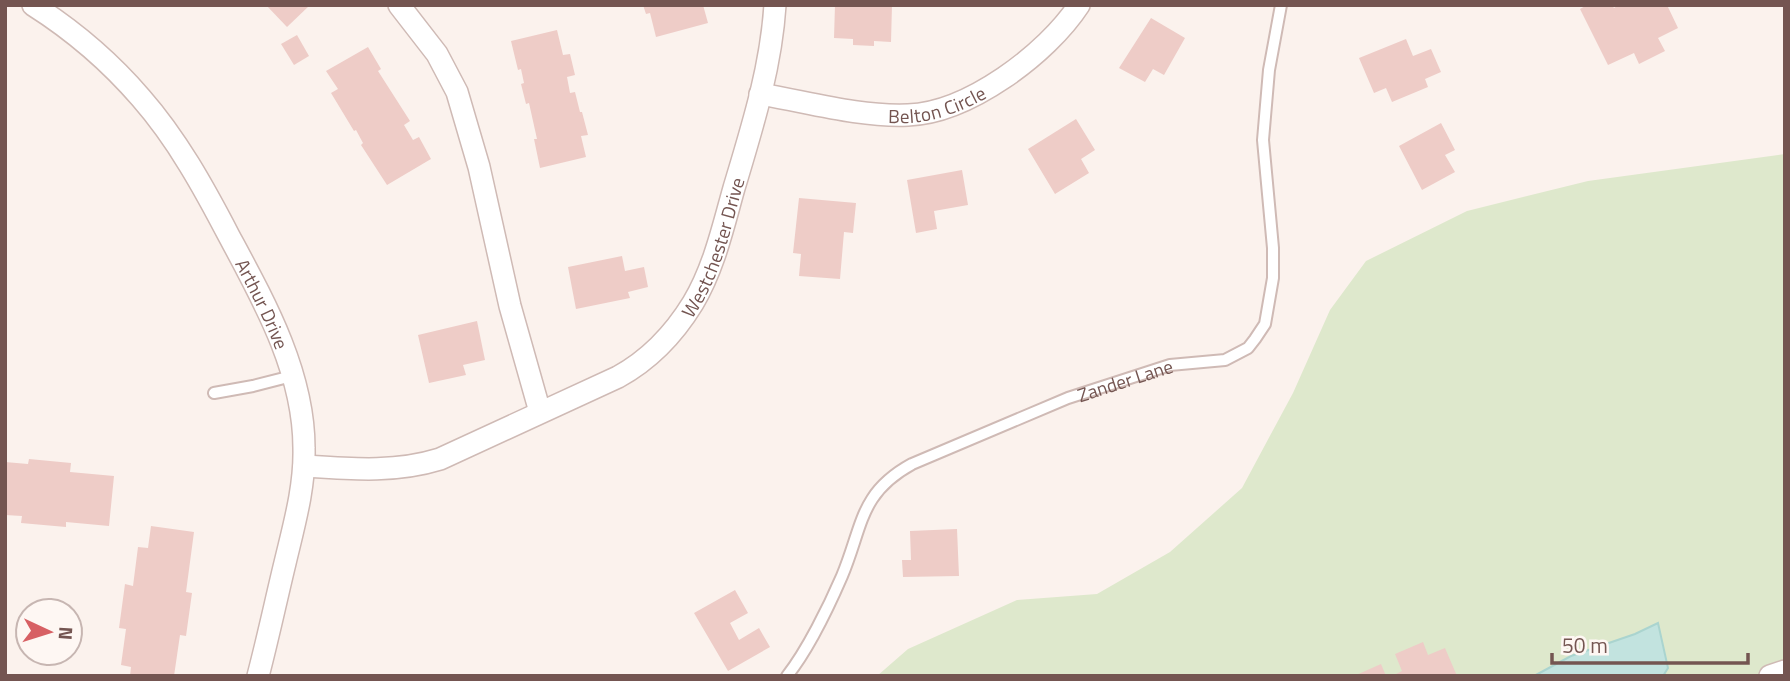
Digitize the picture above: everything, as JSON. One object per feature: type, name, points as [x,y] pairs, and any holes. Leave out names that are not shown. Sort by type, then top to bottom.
[{"type":"street","name":"Arthur Drive","points":[[33,5],[70,30],[108,64],[160,122],[209,198],[281,341],[304,429],[304,466],[294,524],[258,676]]},
{"type":"street","points":[[399,5],[438,54],[457,92],[479,167],[510,306],[540,412]]},
{"type":"street","name":"Westchester Drive","points":[[304,466],[383,470],[420,466],[636,367],[664,341],[678,325],[703,285],[713,259],[760,94],[770,53],[775,5]]},
{"type":"street","name":"Belton Circle","points":[[760,94],[871,113],[911,116],[932,111],[979,93],[1014,71],[1049,40],[1079,5]]},
{"type":"street","points":[[1770,676],[1785,671]]},
{"type":"lane","name":"Zander Lane","points":[[787,676],[805,648],[843,575],[869,502],[890,477],[912,464],[1068,398],[1170,365],[1225,360],[1248,348],[1255,339],[1265,324],[1273,278],[1273,248],[1263,140],[1269,70],[1281,5]]},
{"type":"lane","points":[[214,393],[292,376]]},
{"type":"green space","points":[[1785,154],[1785,676],[877,676],[908,649],[1017,600],[1097,594],[1170,552],[1242,488],[1293,393],[1330,310],[1366,261],[1467,211],[1588,181]]},
{"type":"water","points":[[1658,623],[1668,668],[1663,676],[1534,676],[1571,656],[1635,634]]},
{"type":"building","points":[[266,5],[310,5],[287,27]]},
{"type":"building","points":[[643,5],[703,5],[708,23],[656,37],[650,13],[646,14]]},
{"type":"building","points":[[835,5],[892,5],[891,42],[874,41],[874,46],[853,45],[853,39],[834,38]]},
{"type":"building","points":[[1587,5],[1612,5],[1614,8],[1619,5],[1667,5],[1678,28],[1658,38],[1665,51],[1639,64],[1634,53],[1608,65],[1580,9]]},
{"type":"building","points":[[1151,18],[1185,38],[1164,75],[1153,69],[1145,82],[1119,68]]},
{"type":"building","points":[[557,30],[563,55],[570,54],[575,75],[567,77],[570,93],[575,92],[588,135],[581,136],[586,157],[540,168],[529,103],[526,104],[521,84],[524,83],[521,69],[518,70],[511,41]]},
{"type":"building","points":[[297,35],[309,56],[294,65],[281,44]]},
{"type":"building","points":[[1406,39],[1413,56],[1431,49],[1441,72],[1425,79],[1428,87],[1392,102],[1386,88],[1374,93],[1359,58]]},
{"type":"building","points":[[368,47],[381,69],[378,71],[410,121],[404,125],[413,140],[419,137],[431,159],[387,185],[361,145],[363,143],[356,130],[354,131],[331,93],[338,89],[326,71]]},
{"type":"building","points":[[1076,119],[1095,150],[1081,159],[1089,173],[1055,194],[1028,149]]},
{"type":"building","points":[[1441,123],[1455,150],[1445,155],[1455,172],[1422,190],[1399,146]]},
{"type":"building","points":[[962,170],[968,205],[934,211],[937,229],[916,233],[907,180]]},
{"type":"building","points":[[799,198],[856,203],[853,233],[844,232],[840,279],[799,276],[801,254],[793,253]]},
{"type":"building","points":[[622,256],[625,271],[644,267],[648,287],[628,292],[630,298],[576,309],[568,267]]},
{"type":"building","points":[[477,321],[485,360],[463,365],[466,375],[429,383],[418,335]]},
{"type":"building","points":[[29,459],[71,463],[70,472],[114,476],[109,526],[66,522],[66,527],[21,523],[22,516],[5,515],[5,462],[28,464]]},
{"type":"building","points":[[151,526],[194,532],[186,592],[192,593],[186,636],[180,635],[174,676],[130,676],[131,667],[121,665],[126,629],[119,628],[125,584],[133,586],[138,547],[148,548]]},
{"type":"building","points":[[957,529],[959,576],[903,577],[902,560],[911,560],[910,531]]},
{"type":"building","points":[[735,590],[748,613],[730,623],[739,640],[759,628],[770,647],[728,671],[694,613]]},
{"type":"building","points":[[1423,642],[1428,655],[1445,648],[1457,676],[1392,676],[1402,671],[1395,654]]},
{"type":"building","points":[[1381,664],[1386,676],[1354,676]]}]
